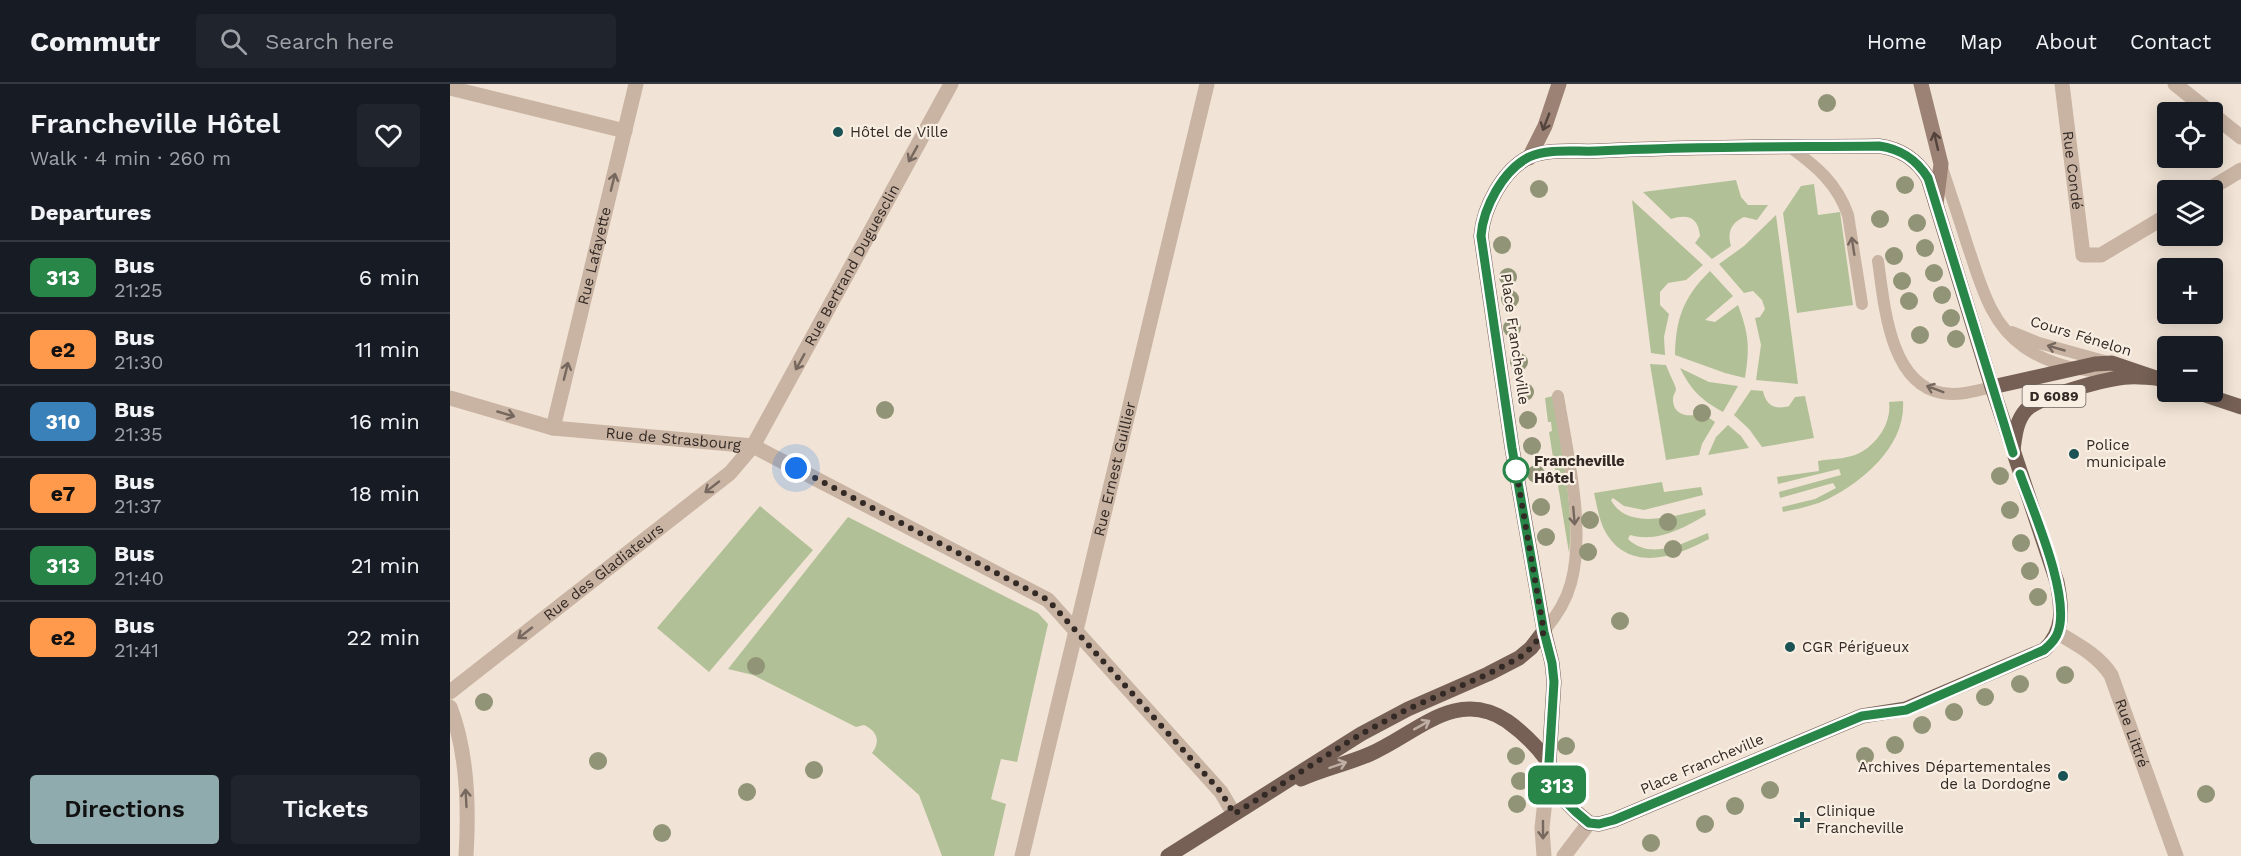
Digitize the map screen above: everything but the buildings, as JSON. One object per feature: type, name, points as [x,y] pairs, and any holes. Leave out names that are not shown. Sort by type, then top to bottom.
[{"type":"main road","name":"Place Francheville","points":[[1560,84],[1545,126],[1529,158],[1508,176],[1486,207],[1481,236],[1512,448],[1544,632],[1552,663],[1554,682],[1549,763],[1554,779],[1566,802],[1589,823],[1599,824],[1614,820],[1862,716],[1906,710],[2044,650],[2058,633]]},
{"type":"main road","name":"D 6089","points":[[1921,84],[1941,164],[1936,204]]},
{"type":"main road","name":"D 6089","points":[[1529,158],[1543,153],[1629,149],[1790,147],[1890,147],[1911,157],[1928,178],[2013,453],[2057,582],[2061,616],[2058,633]]},
{"type":"main road","points":[[1992,387],[2073,368],[2112,363]]},
{"type":"main road","name":"Cours Fénelon","points":[[2112,363],[2157,378]]},
{"type":"main road","name":"Cours Fénelon","points":[[2013,453],[2019,420],[2038,402],[2128,376],[2157,379]]},
{"type":"main road","points":[[2223,401],[2241,407]]},
{"type":"main road","points":[[1168,856],[1361,734],[1408,709],[1519,658],[1544,632]]},
{"type":"main road","points":[[1268,794],[1309,775],[1371,754],[1440,715],[1460,708],[1476,708],[1496,714],[1522,732],[1549,763]]},
{"type":"street","name":"Rue Lafayette","points":[[553,428],[636,84]]},
{"type":"street","name":"Rue Bertrand Duguesclin","points":[[753,446],[951,84]]},
{"type":"street","name":"Rue Ernest Guillier","points":[[1022,856],[1207,84]]},
{"type":"street","name":"Rue Condé","points":[[2062,84],[2083,255],[2101,255],[2157,222]]},
{"type":"street","points":[[2175,84],[2197,102]]},
{"type":"street","points":[[450,88],[625,131]]},
{"type":"street","points":[[2223,123],[2241,137]]},
{"type":"street","points":[[2223,181],[2241,170]]},
{"type":"street","name":"Rue de Strasbourg","points":[[450,398],[553,428],[753,446],[1048,600],[1221,792],[1234,814]]},
{"type":"street","name":"Rue des Gladiateurs","points":[[450,692],[730,473],[753,446]]},
{"type":"street","name":"Rue Littré","points":[[2058,633],[2092,654],[2103,663],[2111,675],[2176,856]]},
{"type":"street","points":[[450,707],[461,744],[467,820],[466,856]]},
{"type":"street","points":[[1544,856],[1542,828],[1549,763]]},
{"type":"street","points":[[1564,856],[1589,823]]},
{"type":"lane","points":[[1790,147],[1827,176],[1844,201],[1862,304]]},
{"type":"lane","name":"Cours Fénelon","points":[[1941,164],[1986,299],[2004,327],[2022,345],[2034,353],[2073,368],[2128,376]]},
{"type":"lane","points":[[1878,261],[1889,330],[1907,369],[1927,387],[1941,393],[1959,393],[1992,387]]},
{"type":"lane","name":"Cours Fénelon","points":[[2004,327],[2038,343],[2112,363]]},
{"type":"lane","points":[[1544,632],[1558,614],[1567,594],[1575,564],[1576,547],[1571,480],[1558,396]]},
{"type":"green space","points":[[1736,180],[1741,197],[1748,205],[1768,205],[1757,220],[1744,217],[1736,222],[1730,232],[1731,246],[1712,259],[1695,243],[1700,236],[1697,225],[1691,218],[1671,219],[1643,192]]},
{"type":"green space","points":[[1814,184],[1818,215],[1840,212],[1853,305],[1797,313],[1783,213],[1801,186]]},
{"type":"green space","points":[[1632,200],[1703,265],[1686,280],[1668,283],[1660,292],[1660,305],[1669,314],[1664,337],[1665,355],[1651,353]]},
{"type":"green space","points":[[1776,215],[1798,384],[1756,380],[1761,345],[1755,318],[1760,317],[1765,309],[1762,300],[1753,291],[1744,293],[1719,264],[1744,246]]},
{"type":"green space","points":[[1710,271],[1733,296],[1705,320],[1715,322],[1738,305],[1747,341],[1748,358],[1745,378],[1675,355],[1677,330],[1683,309],[1693,290]]},
{"type":"green space","points":[[1650,364],[1666,365],[1676,389],[1673,397],[1675,409],[1687,415],[1702,413],[1715,422],[1702,444],[1699,455],[1666,460]]},
{"type":"green space","points":[[1680,368],[1709,382],[1738,386],[1723,412],[1697,394]]},
{"type":"green space","points":[[1751,390],[1763,391],[1766,400],[1776,407],[1789,406],[1795,397],[1805,396],[1814,438],[1762,447],[1749,429],[1734,415]]},
{"type":"green space","points":[[1553,396],[1568,496],[1569,553],[1557,479],[1560,478],[1559,470],[1555,470],[1549,432],[1552,431],[1551,422],[1548,422],[1545,398]]},
{"type":"green space","points":[[1903,401],[1898,432],[1890,447],[1868,472],[1828,499],[1783,512],[1782,507],[1815,499],[1836,488],[1833,483],[1780,498],[1779,492],[1841,475],[1839,469],[1778,484],[1777,477],[1819,471],[1818,461],[1855,455],[1862,451],[1881,434],[1888,418],[1889,402]]},
{"type":"green space","points":[[1728,425],[1741,436],[1749,448],[1708,455],[1716,437]]},
{"type":"green space","points":[[1662,482],[1664,492],[1701,487],[1703,495],[1644,510],[1624,506],[1613,498],[1611,500],[1619,510],[1629,516],[1641,518],[1654,519],[1705,509],[1706,515],[1670,533],[1650,537],[1630,535],[1628,539],[1647,549],[1657,549],[1678,545],[1708,533],[1709,539],[1668,556],[1640,557],[1628,553],[1616,545],[1606,533],[1594,493]]},
{"type":"green space","points":[[760,506],[813,550],[709,672],[657,628]]},
{"type":"green space","points":[[848,517],[1038,613],[1048,624],[1017,762],[1001,759],[991,799],[1006,804],[994,856],[942,856],[919,795],[872,753],[877,740],[875,733],[868,727],[864,725],[856,727],[753,675],[728,669]]},
{"type":"bus line","name":"313","points":[[2013,453],[1928,178],[1911,157],[1890,147],[1629,149],[1543,153],[1520,164],[1496,191],[1486,207],[1481,236],[1512,448],[1544,632],[1552,663],[1554,682],[1549,763],[1554,779],[1566,802],[1589,823],[1599,824],[1614,820],[1862,716],[1906,710],[2044,650],[2058,633],[2061,601],[2057,582],[2020,474]]},
{"type":"place","name":"Hôtel de Ville","points":[[838,132]]},
{"type":"place","name":"Police municipale","points":[[2074,454]]},
{"type":"place","name":"Francheville Hôtel","points":[[1516,470]]},
{"type":"place","name":"CGR Périgueux","points":[[1790,647]]},
{"type":"place","name":"Archives Départementales de la Dordogne","points":[[2063,776]]},
{"type":"place","name":"Clinique Francheville","points":[[1802,820]]},
{"type":"route","points":[[796,468],[1048,600],[1221,792],[1234,814],[1361,734],[1408,709],[1505,666],[1531,648],[1544,632],[1516,470]]}]
